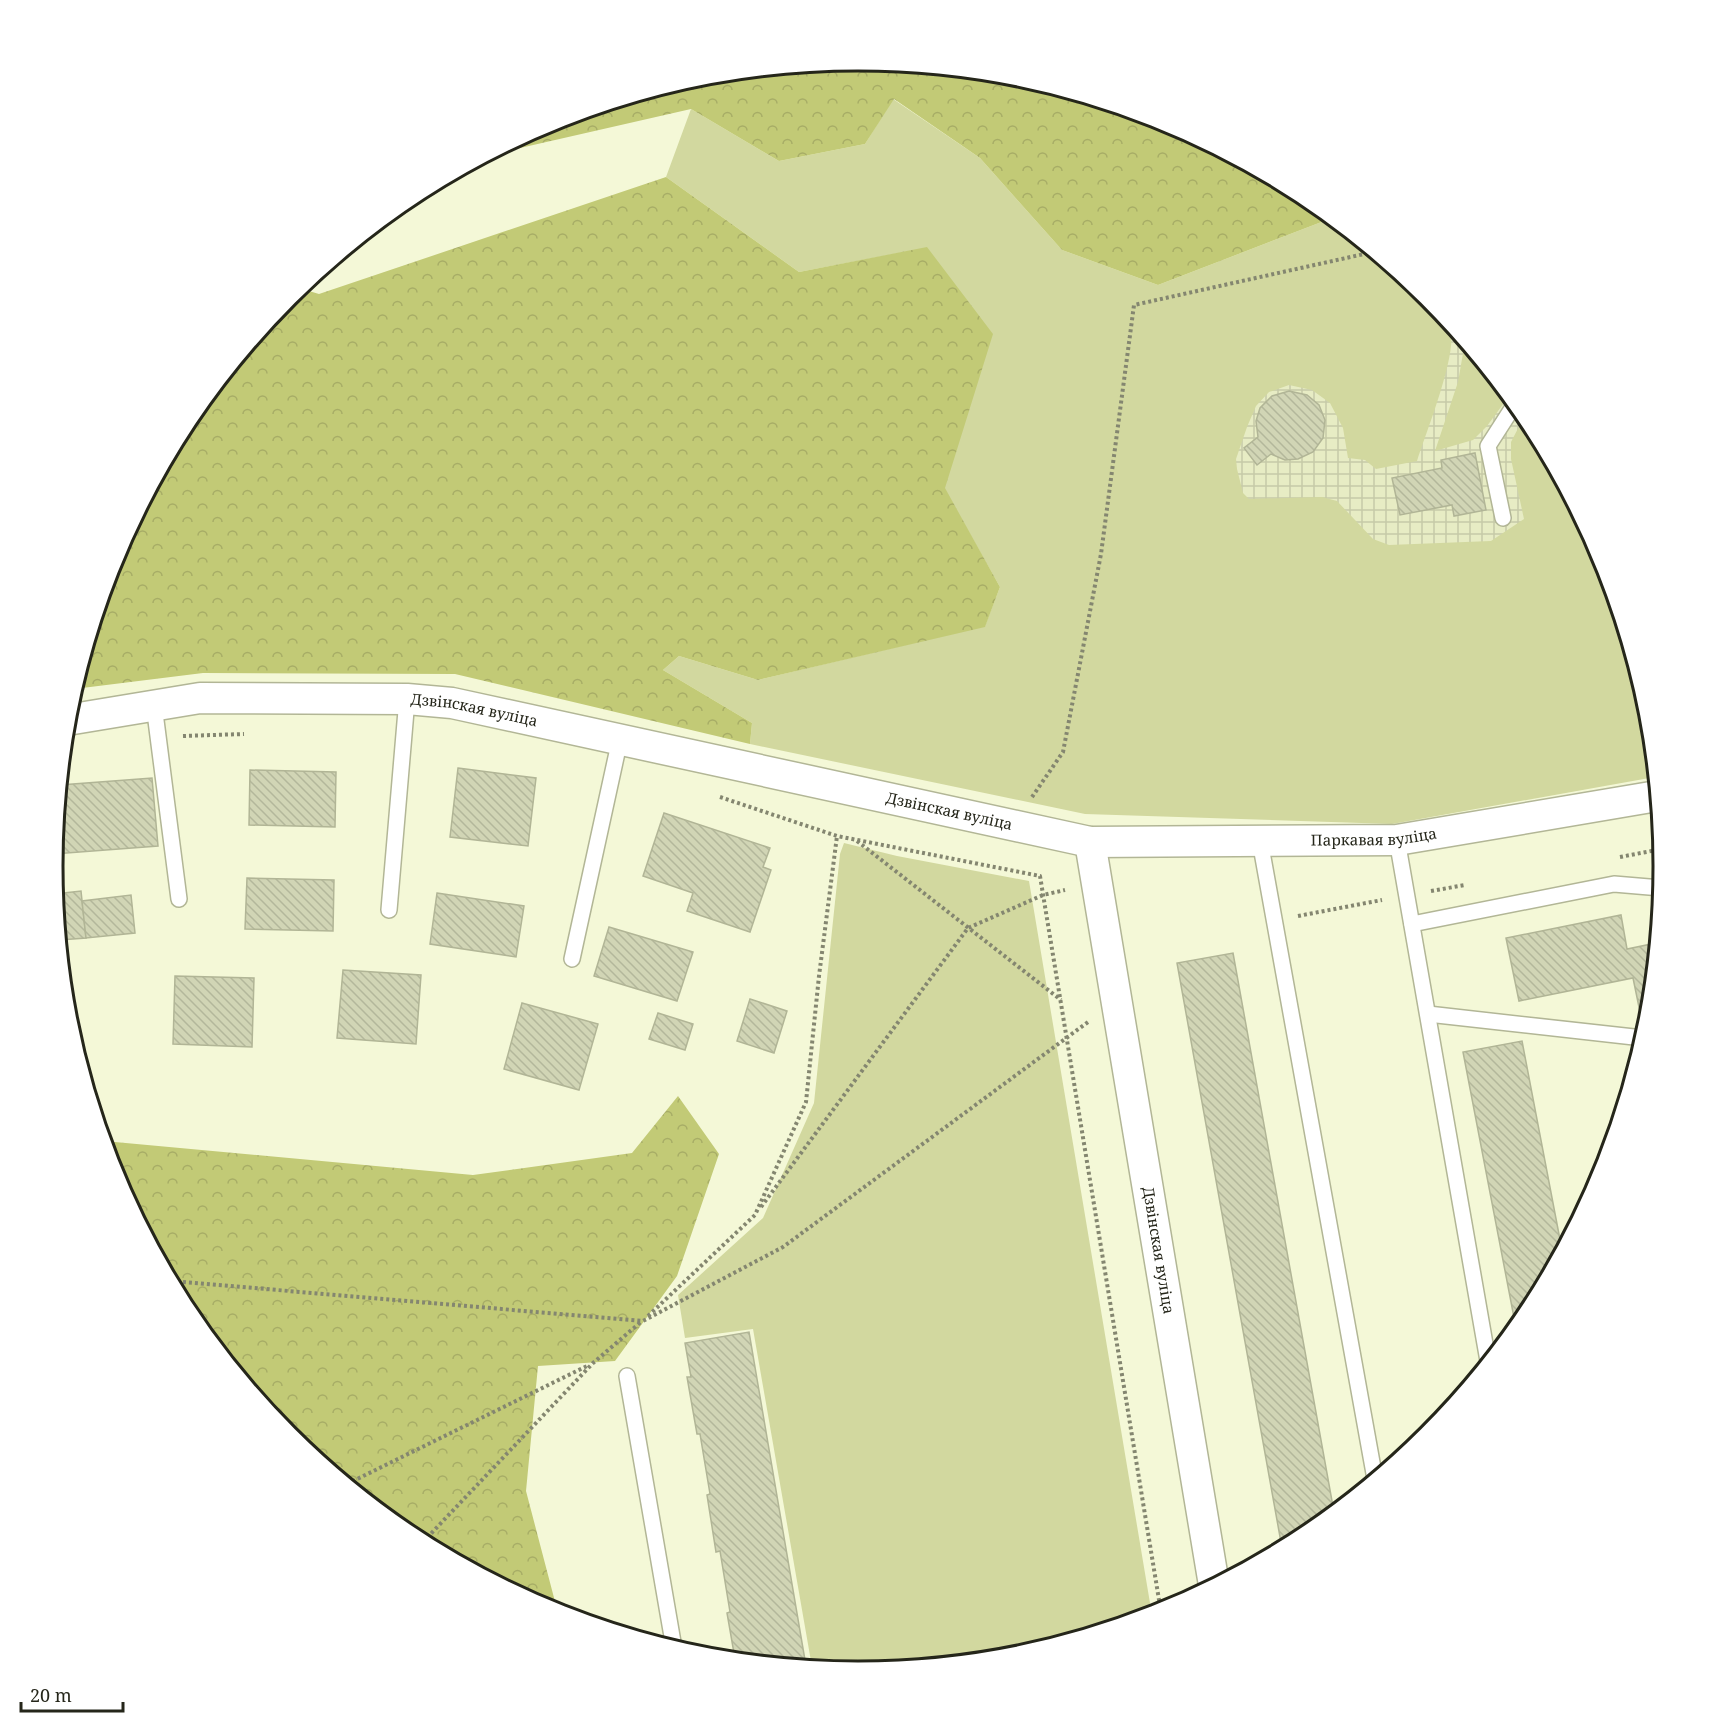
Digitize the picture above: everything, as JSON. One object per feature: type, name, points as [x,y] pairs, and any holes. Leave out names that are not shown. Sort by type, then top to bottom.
[{"type":"street","name":"Дзвінская вуліца","points":[[77,718],[200,698],[406,699],[452,703],[1090,843],[1213,1577]]},
{"type":"street","name":"Паркавая вуліца","points":[[1090,843],[1397,840],[1649,797]]},
{"type":"lane","points":[[1503,518],[1488,446],[1510,412]]},
{"type":"lane","points":[[389,910],[406,699]]},
{"type":"lane","points":[[154,705],[179,899]]},
{"type":"lane","points":[[572,959],[620,739]]},
{"type":"lane","points":[[1397,840],[1486,1353]]},
{"type":"lane","points":[[1260,841],[1374,1471]]},
{"type":"lane","points":[[1412,924],[1614,884],[1652,887]]},
{"type":"lane","points":[[1428,1014],[1634,1037]]},
{"type":"lane","points":[[627,1376],[672,1639]]},
{"type":"path","points":[[1013,825],[1063,752],[1101,554],[1134,305],[1365,254]]},
{"type":"path","points":[[158,737],[252,733]]},
{"type":"path","points":[[715,796],[837,836],[1040,876],[1159,1601]]},
{"type":"path","points":[[755,1215],[806,1102],[837,836]]},
{"type":"path","points":[[856,840],[1061,1000]]},
{"type":"path","points":[[429,1535],[593,1362],[643,1321],[755,1215],[968,928],[1043,896],[1096,881]]},
{"type":"path","points":[[181,1282],[643,1321],[783,1247],[1116,1003]]},
{"type":"path","points":[[354,1481],[593,1362]]},
{"type":"shaded area","points":[[893,99],[980,158],[1062,250],[1158,285],[1323,221],[1342,235],[1382,268],[1452,338],[1446,372],[1417,461],[1376,469],[1365,460],[1348,458],[1343,428],[1330,403],[1312,390],[1289,385],[1269,392],[1256,406],[1247,427],[1236,459],[1243,493],[1249,499],[1322,497],[1337,501],[1373,539],[1389,545],[1491,541],[1524,519],[1511,459],[1511,442],[1520,425],[1571,514],[1611,610],[1638,711],[1648,778],[1392,824],[1085,814],[750,744],[752,723],[663,670],[679,656],[758,680],[985,626],[1000,587],[944,488],[992,334],[915,250],[799,272],[666,177],[691,109],[779,161],[865,144]]},
{"type":"shaded area","points":[[1399,285],[1456,342],[1489,382],[1519,424],[1563,500],[1451,580],[1107,550],[1136,320]]},
{"type":"shaded area","points":[[1463,351],[1504,403],[1473,440],[1435,451],[1458,382]]},
{"type":"shaded area","points":[[844,843],[897,856],[1029,881],[1150,1605],[1114,1619],[1013,1646],[962,1654],[858,1661],[811,1659],[753,1329],[685,1338],[678,1295],[763,1218],[814,1103],[840,854]]},
{"type":"green space","points":[[858,71],[910,73],[1013,86],[1114,113],[1210,153],[1256,178],[1323,221],[1158,285],[1062,250],[980,158],[894,99],[865,144],[779,161],[691,109],[515,149],[602,113],[703,86],[806,73]]},
{"type":"green space","points":[[666,177],[799,272],[927,247],[993,334],[945,488],[1000,587],[985,627],[758,680],[679,656],[663,670],[752,723],[750,744],[455,674],[203,673],[83,688],[105,610],[145,514],[170,468],[197,424],[227,382],[260,342],[310,291],[319,294]]},
{"type":"green space","points":[[678,1096],[719,1154],[677,1276],[615,1361],[538,1366],[526,1491],[555,1600],[506,1579],[416,1527],[334,1464],[296,1428],[227,1350],[197,1308],[145,1218],[113,1142],[473,1175],[632,1153]]},
{"type":"building","points":[[1289,391],[1307,395],[1319,405],[1325,420],[1323,438],[1313,452],[1298,459],[1285,460],[1271,454],[1257,465],[1244,448],[1258,437],[1256,421],[1260,408],[1272,396]]},
{"type":"building","points":[[1475,453],[1486,510],[1454,516],[1452,505],[1400,515],[1392,478],[1442,468],[1441,460]]},
{"type":"building","points":[[458,768],[536,778],[528,846],[450,837]]},
{"type":"building","points":[[250,770],[336,772],[335,827],[249,825]]},
{"type":"building","points":[[152,778],[158,846],[63,853],[68,784]]},
{"type":"building","points":[[664,813],[770,848],[763,867],[771,870],[750,932],[687,911],[693,893],[643,876]]},
{"type":"building","points":[[247,878],[334,880],[333,931],[245,929]]},
{"type":"building","points":[[81,891],[86,938],[67,939],[64,893]]},
{"type":"building","points":[[437,893],[524,906],[516,957],[430,944]]},
{"type":"building","points":[[131,895],[135,933],[86,938],[82,901]]},
{"type":"building","points":[[1621,915],[1627,949],[1648,945],[1640,1010],[1633,978],[1519,1001],[1506,938]]},
{"type":"building","points":[[609,927],[693,952],[677,1001],[594,976]]},
{"type":"building","points":[[1233,953],[1333,1504],[1280,1539],[1177,963]]},
{"type":"building","points":[[343,970],[421,975],[416,1044],[337,1038]]},
{"type":"building","points":[[175,976],[254,978],[252,1047],[173,1044]]},
{"type":"building","points":[[750,999],[787,1011],[774,1053],[737,1041]]},
{"type":"building","points":[[522,1003],[598,1024],[579,1090],[504,1069]]},
{"type":"building","points":[[658,1013],[693,1024],[685,1050],[649,1039]]},
{"type":"building","points":[[1522,1041],[1560,1239],[1514,1316],[1463,1052]]},
{"type":"building","points":[[749,1332],[805,1659],[734,1651],[720,1551],[716,1552],[707,1495],[710,1494],[687,1377],[691,1377],[685,1343]]}]
